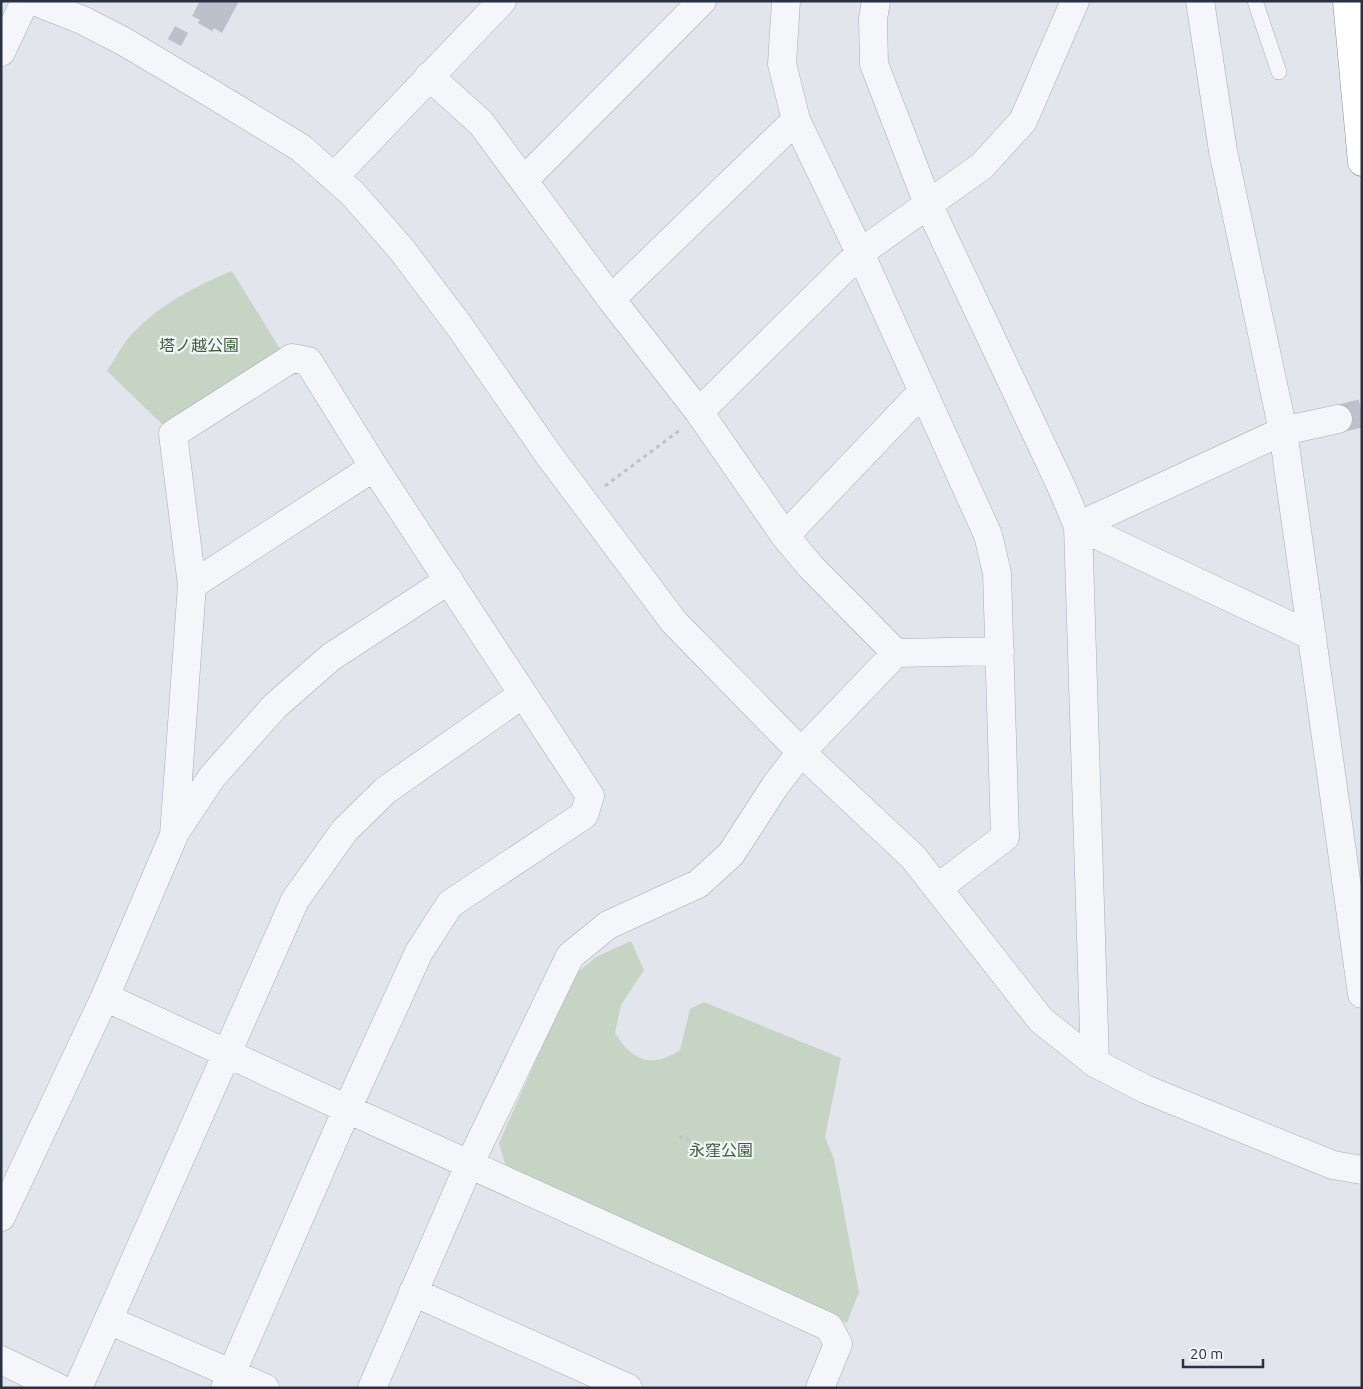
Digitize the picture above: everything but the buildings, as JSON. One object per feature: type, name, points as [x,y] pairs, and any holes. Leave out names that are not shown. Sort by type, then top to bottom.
[{"type":"highway","points":[[1346,1],[1362,162]]},
{"type":"street","points":[[1,52],[25,1]]},
{"type":"street","points":[[34,1],[82,20],[123,41],[301,148],[335,176],[402,250],[460,327],[548,454],[674,622],[801,752],[913,857],[939,887],[1041,1020],[1095,1063],[1145,1089],[1333,1165],[1362,1170]]},
{"type":"street","points":[[335,176],[502,1]]},
{"type":"street","points":[[524,180],[702,1]]},
{"type":"street","points":[[786,1],[782,64],[796,120],[860,253],[988,535],[997,573],[1005,837],[939,887]]},
{"type":"street","points":[[876,1],[873,19],[874,64],[928,204],[1058,479],[1078,526],[1095,1063]]},
{"type":"street","points":[[699,412],[860,253],[982,166],[1023,121],[1075,1]]},
{"type":"street","points":[[1200,1],[1223,150],[1283,431],[1362,994]]},
{"type":"street","points":[[429,76],[481,123],[611,299],[699,412],[785,536],[811,566],[896,653]]},
{"type":"street","points":[[611,299],[796,120]]},
{"type":"street","points":[[174,835],[192,585],[174,434],[292,358],[308,361],[374,467],[590,796],[584,815],[450,904],[420,952],[347,1110],[228,1380]]},
{"type":"street","points":[[785,536],[923,391]]},
{"type":"street","points":[[1078,526],[1283,431],[1338,419]]},
{"type":"street","points":[[192,585],[374,467]]},
{"type":"street","points":[[1078,526],[1312,636]]},
{"type":"street","points":[[2,1214],[105,997],[174,835],[212,777],[275,706],[331,657],[449,580]]},
{"type":"street","points":[[372,1388],[469,1165],[570,956],[608,925],[698,884],[730,854],[775,786],[801,752],[896,653],[1000,651]]},
{"type":"street","points":[[78,1388],[294,900],[345,830],[386,790],[523,694]]},
{"type":"street","points":[[105,997],[347,1110],[828,1327],[838,1344],[820,1388]]},
{"type":"street","points":[[413,1292],[628,1388]]},
{"type":"street","points":[[108,1320],[228,1380],[266,1388]]},
{"type":"street","points":[[1,1360],[59,1388]]},
{"type":"lane","points":[[1255,1],[1279,72]]},
{"type":"path","points":[[617,477],[669,439]]},
{"type":"path","points":[[678,1136],[699,1144]]},
{"type":"green space","name":"塔ノ越公園","points":[[232,271],[282,352],[167,429],[107,371],[126,341],[148,318],[188,291]]},
{"type":"green space","name":"永窪公園","points":[[631,941],[644,970],[621,1005],[615,1033],[628,1050],[636,1056],[643,1059],[660,1059],[680,1050],[690,1009],[704,1002],[841,1058],[825,1137],[834,1159],[859,1292],[847,1323],[506,1167],[499,1143],[574,975],[596,957]]},
{"type":"tunnel","points":[[1338,419],[1362,413]]}]
